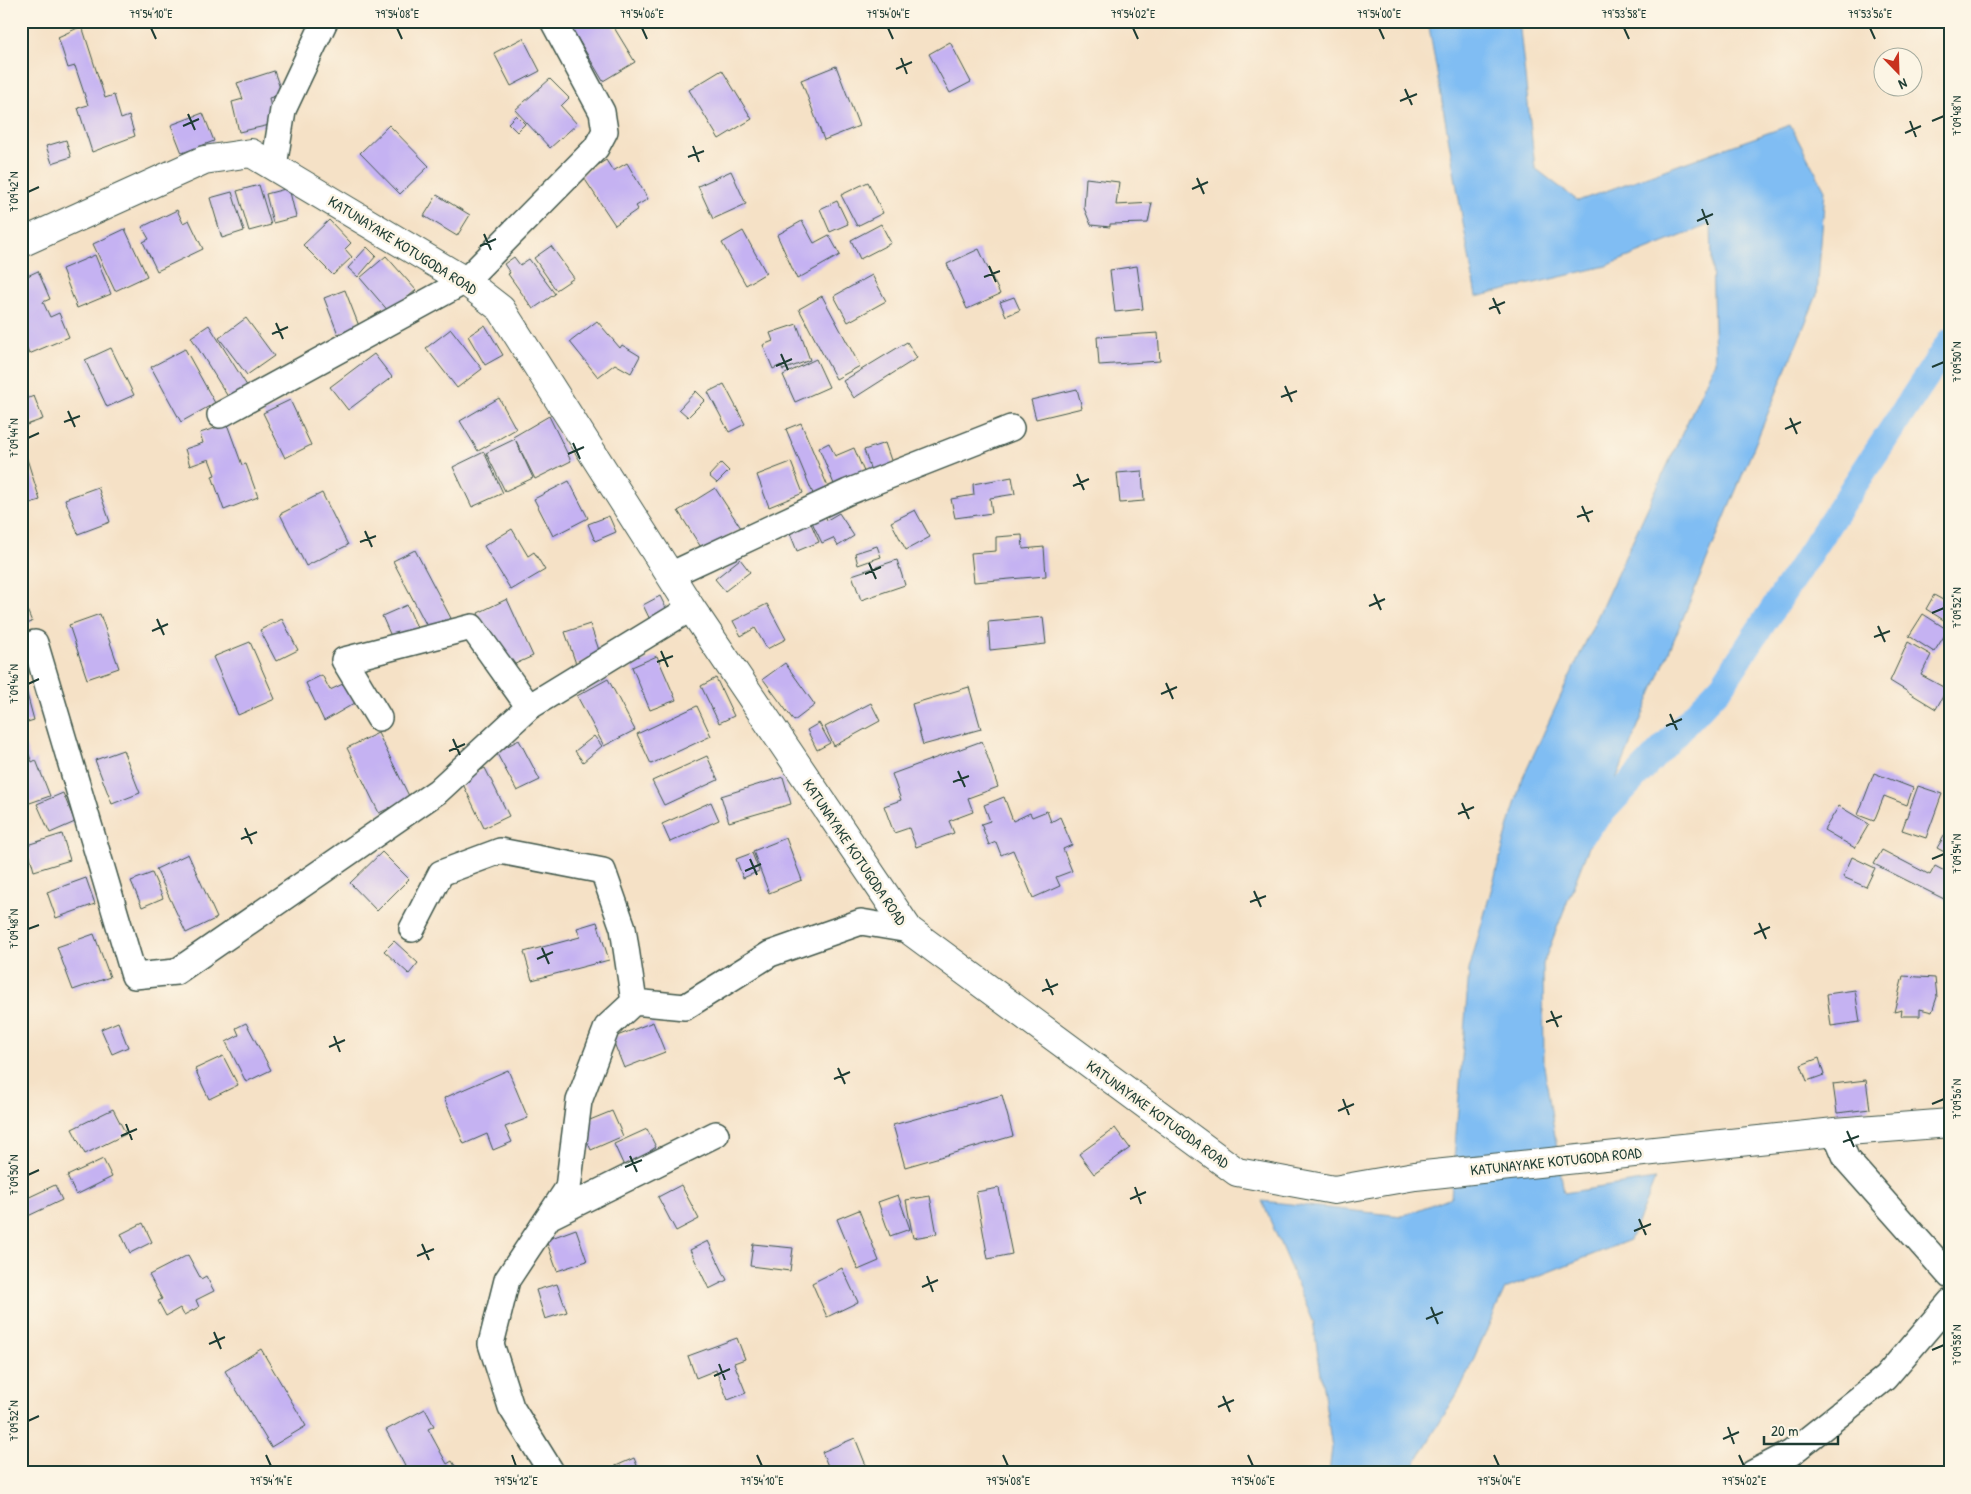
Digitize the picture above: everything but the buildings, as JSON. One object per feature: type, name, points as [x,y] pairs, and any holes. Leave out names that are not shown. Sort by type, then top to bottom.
[{"type":"main road","name":"KATUNAYAKE KOTUGODA ROAD","points":[[21,243],[204,160],[251,154],[465,281],[501,310],[691,608],[908,930],[1237,1172],[1334,1190],[1415,1176],[1835,1132],[1950,1123]]},
{"type":"street","points":[[274,166],[283,110],[325,21]]},
{"type":"street","points":[[220,415],[465,281],[596,148],[605,131],[602,112],[553,21]]},
{"type":"street","points":[[670,575],[848,492],[1011,428]]},
{"type":"street","points":[[34,643],[134,976],[176,972],[438,791],[529,707],[691,608]]},
{"type":"street","points":[[379,718],[344,660],[472,627],[529,707]]},
{"type":"street","points":[[412,929],[442,873],[500,851],[603,871],[623,928],[634,1002]]},
{"type":"street","points":[[552,1473],[511,1407],[491,1344],[507,1280],[568,1188],[579,1101],[607,1028],[634,1002],[685,1007],[770,954],[861,922],[908,930]]},
{"type":"street","points":[[1835,1132],[1847,1160],[1950,1276]]},
{"type":"street","points":[[549,1217],[716,1134]]},
{"type":"street","points":[[1753,1473],[1791,1453],[1885,1378],[1950,1302]]},
{"type":"water","points":[[1428,21],[1519,21],[1535,168],[1578,201],[1790,125],[1825,190],[1817,295],[1602,813],[1543,964],[1544,1066],[1564,1193],[1655,1179],[1630,1240],[1505,1289],[1460,1389],[1417,1460],[1413,1473],[1329,1473],[1332,1448],[1313,1321],[1262,1201],[1402,1216],[1451,1197],[1469,970],[1521,782],[1715,362],[1711,224],[1606,266],[1476,297]]},
{"type":"waterway","points":[[1578,838],[1723,684],[1950,341]]}]
